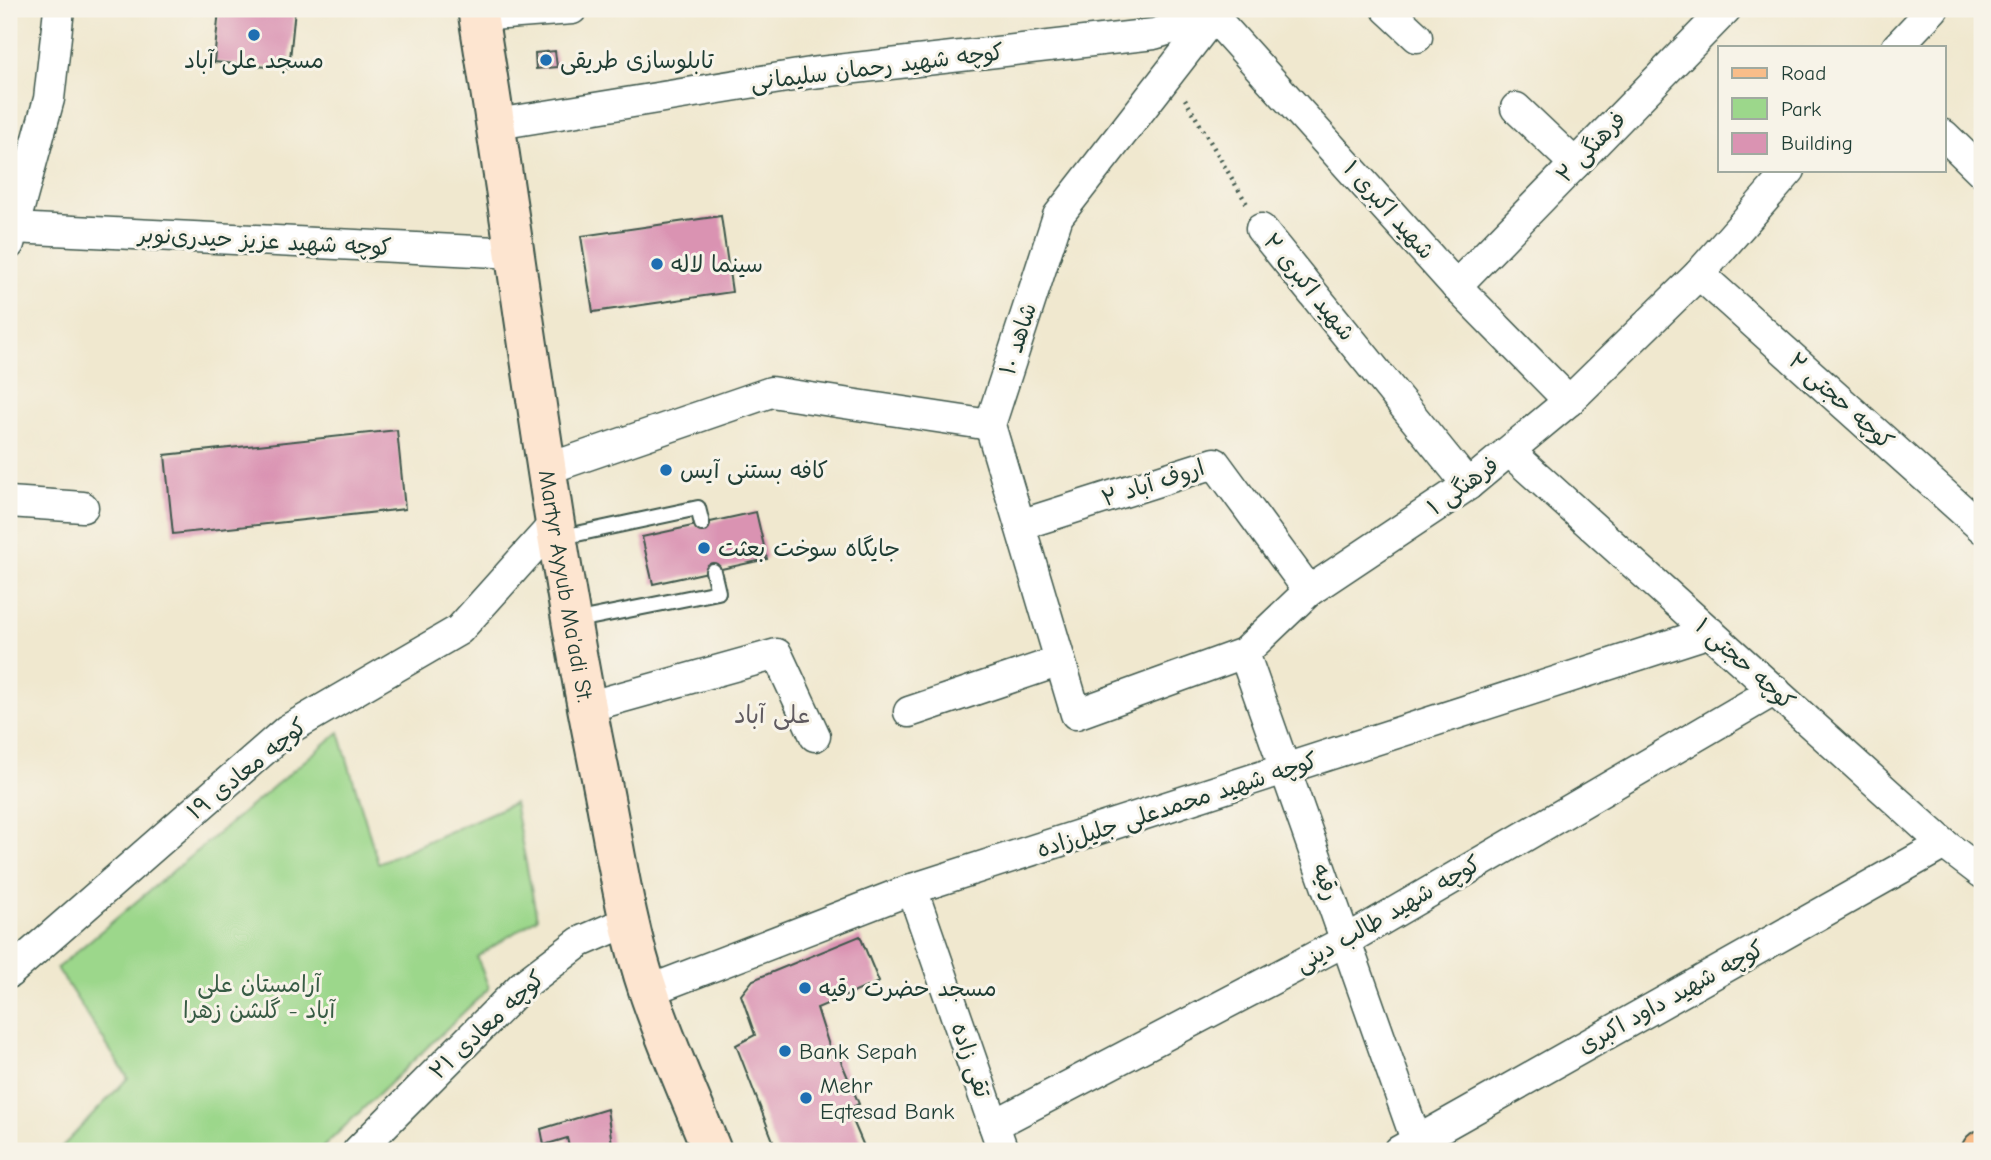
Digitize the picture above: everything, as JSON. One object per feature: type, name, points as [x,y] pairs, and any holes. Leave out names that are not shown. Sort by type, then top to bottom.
[{"type":"main road","name":"Martyr Ayyub Ma'adi St.","points":[[478,12],[497,124],[556,530],[587,706],[648,991],[712,1151]]},
{"type":"street","points":[[11,236],[19,169],[49,99],[59,9]]},
{"type":"street","points":[[478,12],[572,9]]},
{"type":"street","points":[[1387,9],[1417,37]]},
{"type":"street","name":"فرهنگی ۲","points":[[1456,285],[1726,9]]},
{"type":"street","points":[[1898,46],[1933,9]]},
{"type":"street","name":"شاهد ۱۰","points":[[990,425],[1058,216],[1171,75],[1216,12]]},
{"type":"street","name":"کوچه شهید رحمان سلیمانی","points":[[497,124],[811,73],[1154,34],[1216,12]]},
{"type":"street","name":"شهید اکبری ۱","points":[[1216,12],[1456,285],[1569,401]]},
{"type":"street","points":[[1516,108],[1575,164]]},
{"type":"street","points":[[1946,137],[1982,173]]},
{"type":"street","name":"فرهنگی ۱","points":[[1060,662],[1076,714],[1244,653],[1309,591],[1468,485],[1569,401],[1699,274],[1788,172]]},
{"type":"street","name":"شهید اکبری ۲","points":[[1261,229],[1468,485]]},
{"type":"street","name":"کوچه شهید عزیز حیدری‌نوبر","points":[[11,236],[516,253]]},
{"type":"street","name":"کوچه حجتی ۲","points":[[1699,274],[1982,528]]},
{"type":"street","points":[[547,469],[771,392],[990,425],[1060,662],[909,712]]},
{"type":"street","name":"کوچه حجتی ۱","points":[[1510,452],[1944,844],[1982,873]]},
{"type":"street","name":"اروف آباد ۲","points":[[1020,525],[1215,463],[1309,591]]},
{"type":"street","points":[[9,502],[83,508]]},
{"type":"street","name":"کوچه معادی ۱۹","points":[[9,973],[287,730],[459,630],[556,530]]},
{"type":"street","name":"کوچه شهید محمدعلی جلیل‌زاده","points":[[648,991],[912,889],[1710,632]]},
{"type":"street","name":"رقیه","points":[[1244,653],[1347,940],[1412,1148]]},
{"type":"street","points":[[587,706],[777,654],[815,736]]},
{"type":"street","name":"کوچه شهید طالب دینی","points":[[998,1138],[1347,940],[1774,690]]},
{"type":"street","name":"کوچه شهید داود اکبری","points":[[1412,1148],[1944,844]]},
{"type":"street","name":"تقی زاده","points":[[912,889],[998,1138]]},
{"type":"street","name":"کوچه معادی ۲۱","points":[[358,1151],[522,986],[580,942],[631,920]]},
{"type":"lane","points":[[556,530],[698,508],[702,524]]},
{"type":"lane","points":[[572,621],[718,592],[713,571]]},
{"type":"path","name":"شهید اکبری ۲","points":[[1171,75],[1261,229]]},
{"type":"green space","name":"آرامستان علی آباد - گلشن زهرا","points":[[339,732],[378,863],[514,803],[537,918],[477,957],[489,988],[319,1151],[58,1151],[128,1078],[57,968]]},
{"type":"building","name":"مسجد علی آباد","points":[[219,9],[295,9],[289,69],[214,62]]},
{"type":"building","name":"تابلوسازی طریقی","points":[[555,51],[557,67],[536,69],[535,53]]},
{"type":"building","name":"سینما لاله","points":[[721,216],[732,292],[593,312],[581,236]]},
{"type":"building","points":[[397,430],[405,509],[173,534],[165,455]]},
{"type":"building","name":"جایگاه سوخت بعثت","points":[[756,512],[767,559],[653,584],[642,537]]},
{"type":"building","points":[[860,936],[879,982],[817,1008],[833,1058],[838,1054],[859,1104],[848,1109],[866,1151],[777,1151],[736,1045],[755,1035],[741,995],[753,980]]},
{"type":"building","points":[[607,1109],[613,1151],[570,1151],[567,1138],[544,1145],[541,1129]]},
{"type":"place","name":"مسجد علی آباد","points":[[254,35]]},
{"type":"place","name":"تابلوسازی طریقی","points":[[546,60]]},
{"type":"place","name":"سینما لاله","points":[[657,264]]},
{"type":"place","name":"کافه بستنی آیس","points":[[666,470]]},
{"type":"place","name":"جایگاه سوخت بعثت","points":[[704,548]]},
{"type":"place","name":"مسجد حضرت رقیه","points":[[805,988]]},
{"type":"place","name":"Bank Sepah","points":[[785,1051]]},
{"type":"place","name":"Mehr Eqtesad Bank","points":[[806,1098]]},
{"type":"district","name":"علی آباد","points":[[772,715]]}]
